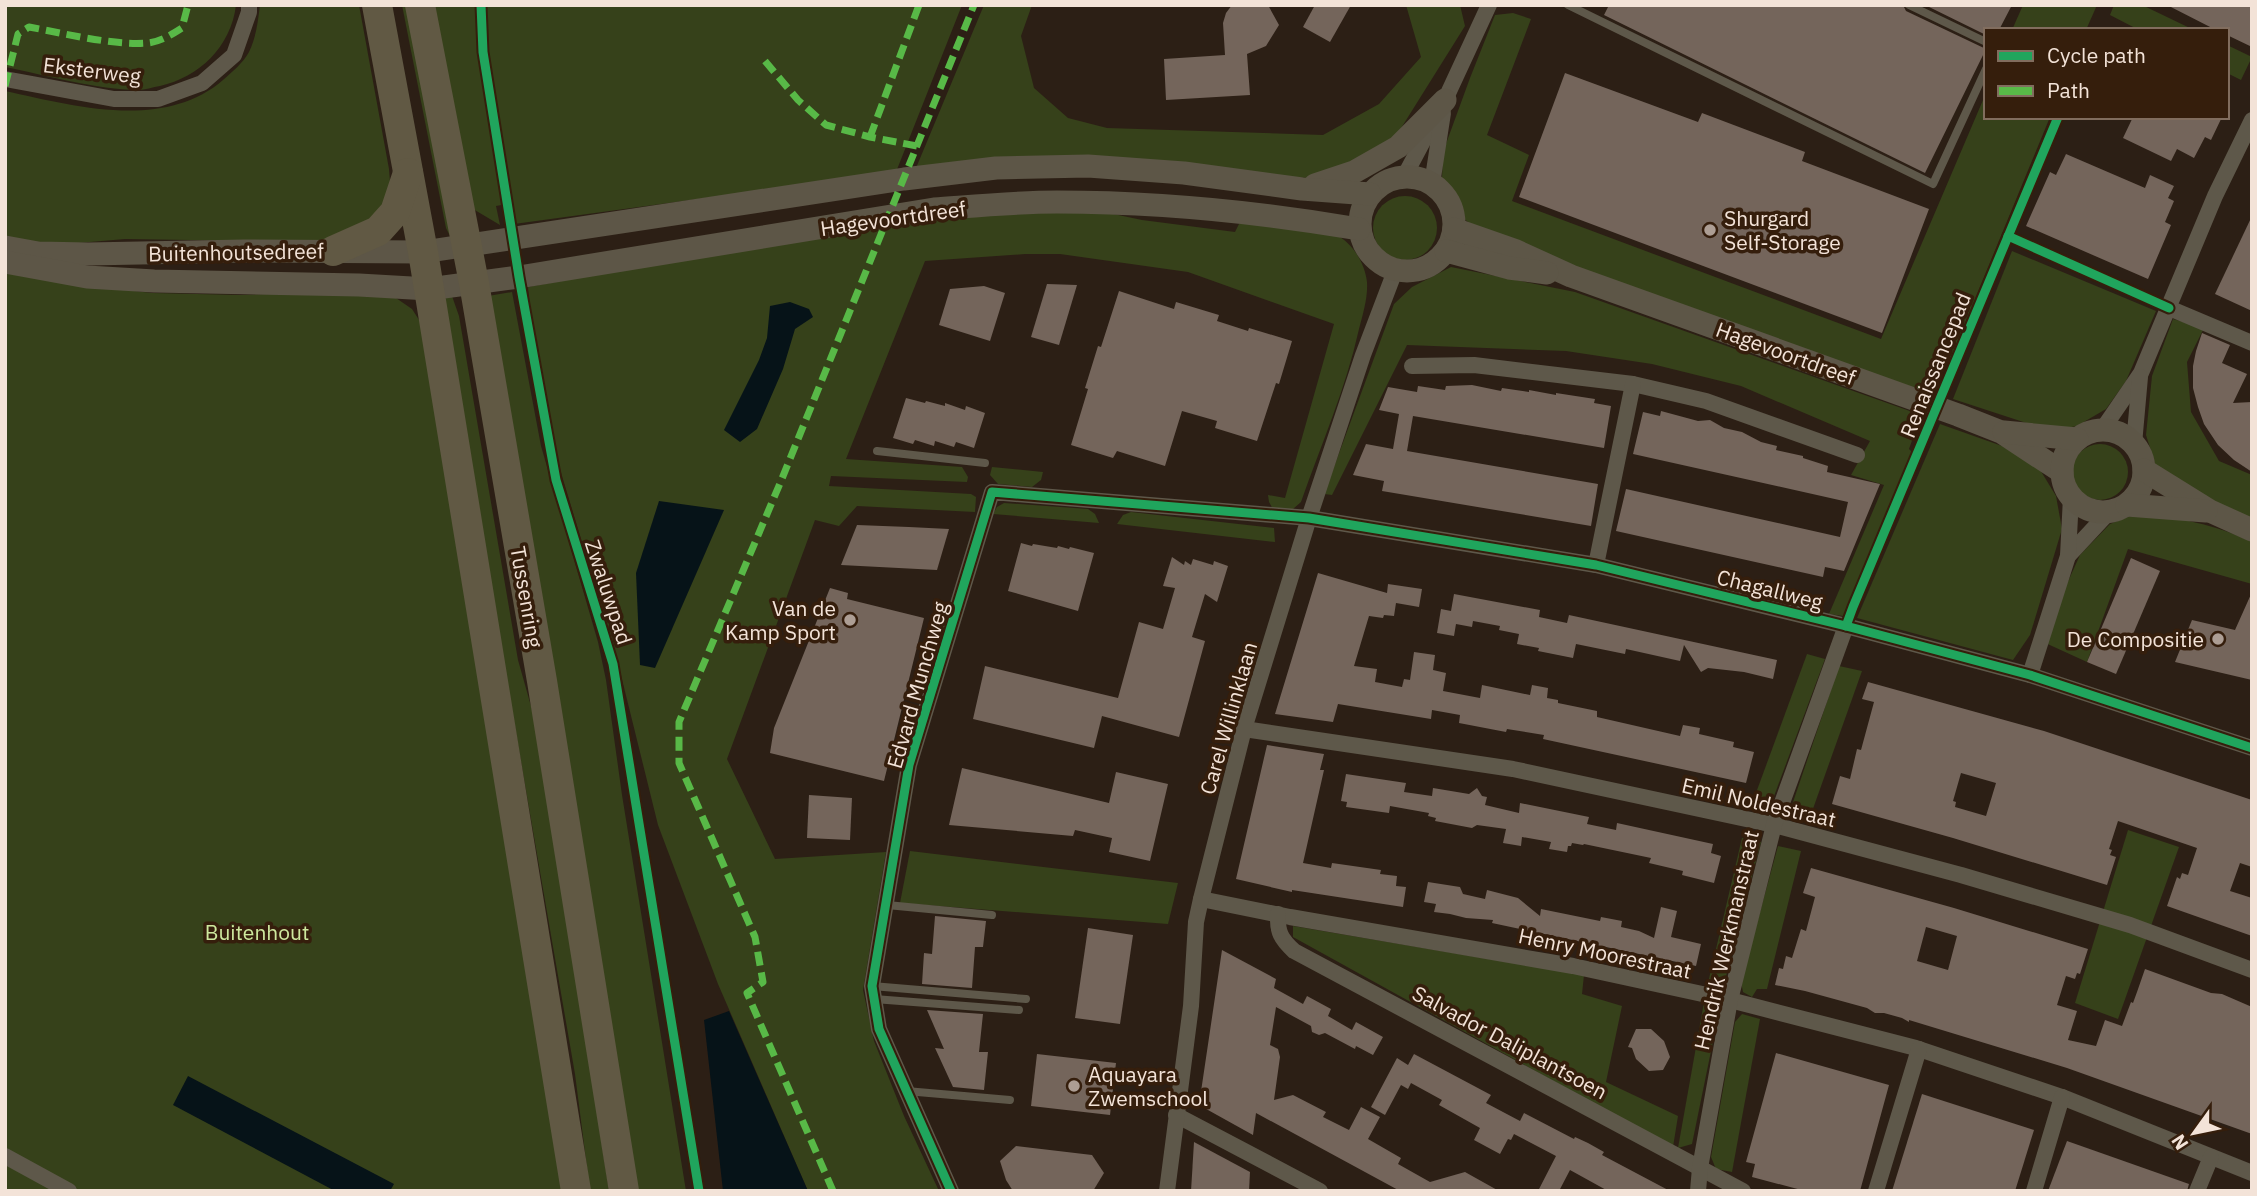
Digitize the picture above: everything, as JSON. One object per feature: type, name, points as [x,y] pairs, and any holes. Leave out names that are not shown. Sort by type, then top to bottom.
[{"type":"highway","points":[[377,5],[423,252],[576,1191]]},
{"type":"highway","name":"Tussenring","points":[[421,5],[474,283],[624,1191]]},
{"type":"highway","points":[[333,251],[378,231],[395,212],[409,170]]},
{"type":"main road","points":[[1302,189],[1354,172],[1398,147],[1445,100]]},
{"type":"main road","name":"Hagevoortdreef","points":[[467,247],[520,236],[996,168],[1088,166],[1184,173],[1302,189],[1370,194]]},
{"type":"main road","points":[[1418,178],[1432,184],[1450,203],[1454,215],[1454,229],[1446,251],[1436,262],[1424,269],[1395,271],[1382,265],[1371,256],[1359,229],[1360,216],[1370,194],[1391,179],[1418,178]]},
{"type":"main road","name":"Hagevoortdreef","points":[[429,289],[532,275],[934,209],[982,205],[1055,202],[1176,205],[1277,215],[1359,229]]},
{"type":"main road","name":"Hagevoortdreef","points":[[1454,229],[1514,250],[1571,276],[2001,432],[2062,472]]},
{"type":"main road","name":"Buitenhoutsedreef","points":[[5,247],[38,253],[88,254],[423,252],[467,247]]},
{"type":"main road","name":"Hagevoortdreef","points":[[1446,251],[1509,268],[1571,276]]},
{"type":"main road","name":"Buitenhoutsedreef","points":[[5,262],[87,277],[114,279],[429,289]]},
{"type":"main road","points":[[2118,508],[2136,495],[2143,483],[2144,470],[2139,452],[2125,436],[2114,431],[2093,431],[2077,439],[2063,460],[2065,486],[2071,497],[2082,506],[2095,511],[2118,508],[2210,511]]},
{"type":"main road","name":"Hagevoortdreef","points":[[2001,432],[2077,439]]},
{"type":"main road","points":[[2144,470],[2210,511],[2252,530]]},
{"type":"street","name":"Eksterweg","points":[[5,79],[114,99],[158,99],[202,83],[234,55],[249,5]]},
{"type":"street","points":[[1404,177],[1445,100],[1489,5]]},
{"type":"street","points":[[1432,184],[1445,100]]},
{"type":"street","points":[[2102,430],[2141,373],[2215,196],[2252,120]]},
{"type":"street","name":"Carel Willinklaan","points":[[1167,1191],[1191,1006],[1196,922],[1244,729],[1309,518],[1363,355],[1395,271]]},
{"type":"street","points":[[2169,308],[2252,342]]},
{"type":"street","points":[[1412,366],[1474,365],[1633,384],[1706,401],[1857,455]]},
{"type":"street","points":[[2134,444],[2141,373]]},
{"type":"street","points":[[1596,565],[1633,384]]},
{"type":"street","name":"Edvard Munchweg","points":[[951,1191],[879,1029],[873,993],[909,765],[992,492],[1309,518]]},
{"type":"street","points":[[2031,675],[2068,556],[2071,497]]},
{"type":"street","points":[[2068,556],[2118,508]]},
{"type":"street","name":"Chagallweg","points":[[1309,518],[1596,565],[1846,626],[2031,675],[2252,748]]},
{"type":"street","name":"Hendrik Werkmanstraat","points":[[1698,1191],[1730,1000],[1774,824],[1846,626]]},
{"type":"street","name":"Emil Noldestraat","points":[[1244,729],[1513,769],[1774,824],[2130,925],[2252,970]]},
{"type":"street","name":"Henry Moorestraat","points":[[1202,899],[1278,915],[1573,966],[1730,1000],[1919,1049],[2062,1097],[2252,1172]]},
{"type":"street","name":"Salvador Daliplantsoen","points":[[1278,915],[1277,928],[1282,940],[1294,951],[1743,1191]]},
{"type":"street","points":[[1875,1191],[1919,1049]]},
{"type":"street","points":[[2034,1191],[2062,1097]]},
{"type":"street","points":[[1176,1115],[1320,1191]]},
{"type":"street","points":[[5,1156],[69,1191]]},
{"type":"street","points":[[2197,1191],[2211,1157]]},
{"type":"lane","points":[[1568,5],[1933,184],[1984,73]]},
{"type":"lane","points":[[1909,5],[1984,41]]},
{"type":"lane","points":[[877,451],[985,463]]},
{"type":"lane","points":[[887,905],[992,915]]},
{"type":"lane","points":[[873,993],[1026,999]]},
{"type":"lane","points":[[873,993],[1019,1010]]},
{"type":"lane","points":[[906,1091],[1010,1100]]},
{"type":"green space","points":[[5,5],[236,5],[227,34],[211,58],[174,82],[138,90],[89,85],[5,67]]},
{"type":"green space","points":[[260,5],[359,5],[389,169],[391,194],[384,213],[332,242],[125,239],[43,246],[5,241],[5,91],[89,108],[146,110],[174,105],[200,96],[241,64],[253,41]]},
{"type":"green space","points":[[402,5],[416,5],[453,242],[446,228]]},
{"type":"green space","points":[[434,5],[962,5],[896,172],[514,224],[513,203],[496,206],[500,225],[468,206]]},
{"type":"green space","points":[[984,5],[1032,5],[1021,36],[1034,88],[1068,118],[1107,128],[1323,135],[1379,104],[1421,57],[1406,5],[1460,5],[1465,26],[1393,141],[1374,155],[1313,178],[916,168]]},
{"type":"green space","points":[[2023,5],[2097,5],[2087,28],[2013,28]]},
{"type":"green space","points":[[2114,5],[2142,5],[2190,28],[2135,28],[2110,15]]},
{"type":"green space","points":[[1513,13],[1531,19],[1487,135],[1529,155],[1512,201],[1881,339],[1984,98],[1984,119],[2049,119],[1954,350],[1933,393],[1924,394],[1482,232],[1464,219],[1442,178],[1443,152],[1495,15]]},
{"type":"green space","points":[[2229,46],[2252,57],[2241,80],[2229,74]]},
{"type":"green space","points":[[1405,196],[1417,198],[1428,205],[1435,216],[1435,240],[1428,251],[1417,258],[1405,260],[1393,258],[1382,251],[1375,240],[1373,228],[1375,216],[1382,205],[1393,198]]},
{"type":"green space","points":[[1085,208],[1142,220],[1235,232],[1239,224],[1257,220],[1340,237],[1358,256],[1367,282],[1365,306],[1354,351],[1301,502],[1293,509],[1273,509],[1268,495],[1285,498],[1334,324],[1188,272],[1060,254],[925,261],[846,459],[962,467],[968,477],[967,482],[831,476],[829,486],[971,494],[976,497],[975,512],[857,506],[839,526],[815,520],[727,759],[775,859],[886,852],[863,990],[874,1041],[904,1116],[939,1191],[808,1191],[718,984],[658,825],[617,659],[559,466],[530,313],[528,287],[919,216]]},
{"type":"green space","points":[[2012,251],[2156,311],[2126,381],[2106,409],[2077,426],[2051,431],[1953,399]]},
{"type":"green space","points":[[1451,267],[1575,292],[1921,415],[1909,449],[1912,452],[1843,616],[1829,614],[1884,485],[1851,475],[1870,441],[1741,386],[1652,364],[1566,351],[1407,345],[1332,495],[1324,494],[1394,304],[1412,287]]},
{"type":"green space","name":"Buitenhout","points":[[5,271],[152,293],[240,295],[335,292],[396,298],[412,309],[421,323],[562,1191],[5,1191]]},
{"type":"green space","points":[[512,292],[541,446],[598,642],[606,680],[686,1191],[634,1191],[488,296]]},
{"type":"green space","points":[[452,296],[459,316],[518,660],[540,738],[609,1191],[590,1191],[575,1074],[443,310],[443,301]]},
{"type":"green space","points":[[2173,319],[2204,328],[2187,362],[2191,412],[2219,461],[2252,475],[2252,520],[2199,496],[2156,467],[2146,435],[2152,376]]},
{"type":"green space","points":[[1940,424],[2002,446],[2039,468],[2056,496],[2062,529],[2030,635],[2013,660],[1857,618]]},
{"type":"green space","points":[[2094,444],[2106,444],[2116,448],[2124,456],[2128,472],[2124,488],[2116,496],[2106,500],[2094,500],[2084,496],[2076,488],[2072,478],[2072,466],[2076,456],[2084,448]]},
{"type":"green space","points":[[992,467],[1043,472],[1041,480],[1032,487],[998,484],[990,475]]},
{"type":"green space","points":[[1004,503],[1088,509],[1095,514],[1099,523],[993,514],[997,507]]},
{"type":"green space","points":[[1131,512],[1274,528],[1275,542],[1117,524],[1123,515]]},
{"type":"green space","points":[[2138,513],[2196,523],[2252,542],[2252,584],[2128,549],[2087,662],[2041,641],[2080,555],[2110,524]]},
{"type":"green space","points":[[1807,654],[1825,659],[1770,807],[1753,801]]},
{"type":"green space","points":[[1839,666],[1862,671],[1809,820],[1789,814]]},
{"type":"green space","points":[[2128,830],[2179,847],[2118,1019],[2075,1003]]},
{"type":"green space","points":[[1742,838],[1761,842],[1725,980],[1716,984],[1708,983]]},
{"type":"green space","points":[[1778,846],[1801,851],[1767,989],[1757,989],[1752,997],[1743,992],[1741,982]]},
{"type":"green space","points":[[910,851],[1178,883],[1168,924],[900,903]]},
{"type":"green space","points":[[1293,926],[1584,975],[1582,994],[1622,1006],[1606,1082],[1678,1116],[1673,1147],[1293,937]]},
{"type":"green space","points":[[1704,1002],[1719,1012],[1692,1144],[1678,1148]]},
{"type":"green space","points":[[1742,1014],[1760,1019],[1732,1172],[1716,1169],[1711,1157],[1735,1022]]},
{"type":"shaded area","points":[[790,302],[809,309],[813,317],[795,329],[783,369],[757,429],[740,442],[724,430],[759,360],[767,338],[770,306]]},
{"type":"shaded area","points":[[659,501],[724,510],[655,668],[640,665],[636,573]]},
{"type":"shaded area","points":[[729,1011],[808,1191],[723,1191],[704,1020]]},
{"type":"shaded area","points":[[188,1076],[394,1184],[390,1191],[335,1191],[173,1105]]},
{"type":"building","points":[[1232,5],[1268,5],[1279,25],[1266,46],[1247,54],[1250,95],[1166,100],[1164,59],[1225,55],[1223,23]]},
{"type":"building","points":[[1315,5],[1351,5],[1330,42],[1303,27]]},
{"type":"building","points":[[1609,5],[1903,5],[1906,11],[1984,48],[1984,53],[1925,173],[1604,15]]},
{"type":"building","points":[[1925,5],[2012,5],[2000,28],[1984,28],[1984,34]]},
{"type":"building","points":[[2167,5],[2252,5],[2252,47],[2229,36],[2229,28],[2212,28]]},
{"type":"building","points":[[1565,73],[1698,122],[1702,113],[1805,152],[1802,161],[1929,209],[1882,333],[1519,197]]},
{"type":"building","points":[[2132,119],[2221,119],[2211,140],[2205,137],[2194,158],[2177,149],[2171,161],[2123,138]]},
{"type":"building","points":[[2066,154],[2145,188],[2150,175],[2174,186],[2168,198],[2174,201],[2165,222],[2171,225],[2148,279],[2026,226],[2050,172],[2056,175]]},
{"type":"building","points":[[2252,216],[2252,311],[2215,294]]},
{"type":"building","points":[[1047,284],[1077,285],[1059,345],[1031,337]]},
{"type":"building","points":[[984,286],[1005,293],[990,341],[939,325],[950,289]]},
{"type":"building","points":[[1119,291],[1174,309],[1176,302],[1219,315],[1217,321],[1292,341],[1257,441],[1215,428],[1217,421],[1182,411],[1165,466],[1117,451],[1113,458],[1071,445],[1098,346],[1101,347]]},
{"type":"building","points":[[2202,333],[2230,345],[2222,363],[2247,374],[2233,403],[2252,402],[2252,472],[2218,445],[2204,424],[2193,388],[2193,366]]},
{"type":"building","points":[[1472,385],[1501,391],[1502,388],[1556,393],[1595,399],[1594,403],[1611,406],[1604,448],[1413,416],[1407,451],[1598,484],[1591,526],[1382,491],[1384,481],[1353,475],[1366,444],[1393,449],[1399,414],[1379,410],[1388,387],[1417,392],[1418,386],[1445,390],[1446,386]]},
{"type":"building","points":[[906,398],[945,406],[945,403],[965,410],[966,406],[985,413],[974,448],[956,442],[954,447],[935,441],[934,446],[915,440],[913,444],[893,438]]},
{"type":"building","points":[[1661,411],[1698,421],[1710,420],[1724,428],[1777,446],[1776,450],[1803,456],[1828,466],[1827,472],[1880,484],[1844,571],[1825,567],[1823,577],[1616,531],[1626,489],[1840,537],[1848,502],[1633,454],[1643,412],[1660,416]]},
{"type":"building","points":[[857,525],[949,529],[937,570],[841,565]]},
{"type":"building","points":[[1021,543],[1070,547],[1094,553],[1078,611],[1008,591]]},
{"type":"building","points":[[1172,557],[1184,565],[1185,561],[1191,565],[1193,559],[1213,565],[1214,561],[1228,566],[1217,602],[1205,594],[1192,637],[1205,641],[1179,737],[1102,716],[1094,748],[973,719],[985,666],[1118,698],[1139,622],[1163,629],[1175,588],[1163,586]]},
{"type":"building","points":[[2131,558],[2160,571],[2116,674],[2087,662]]},
{"type":"building","points":[[1318,573],[1387,593],[1388,584],[1422,589],[1419,607],[1396,603],[1394,616],[1369,616],[1354,666],[1377,669],[1375,682],[1402,687],[1404,679],[1410,680],[1414,652],[1435,655],[1433,670],[1446,673],[1443,691],[1480,698],[1482,685],[1530,695],[1532,685],[1548,688],[1547,698],[1558,700],[1558,703],[1597,711],[1597,717],[1680,736],[1683,725],[1700,728],[1699,734],[1734,742],[1733,747],[1754,752],[1746,783],[1543,739],[1544,735],[1507,729],[1506,732],[1459,723],[1460,715],[1432,710],[1431,719],[1338,704],[1333,722],[1275,714]]},
{"type":"building","points":[[830,588],[848,593],[847,599],[924,618],[884,781],[770,753],[774,728]]},
{"type":"building","points":[[2252,592],[2252,680],[2175,662],[2192,620],[2235,630]]},
{"type":"building","points":[[1454,594],[1540,610],[1539,617],[1567,623],[1569,615],[1777,660],[1773,679],[1708,668],[1701,672],[1684,645],[1680,661],[1626,649],[1625,654],[1576,644],[1573,658],[1517,644],[1519,634],[1499,630],[1500,626],[1473,621],[1472,627],[1456,624],[1454,636],[1437,633],[1441,609],[1451,611]]},
{"type":"building","points":[[1868,682],[2044,731],[2252,800],[2252,867],[2240,863],[2230,891],[2252,898],[2252,936],[2167,906],[2177,877],[2180,879],[2182,873],[2188,875],[2197,848],[2118,821],[2109,849],[2112,850],[2110,855],[2116,857],[2107,885],[1832,804],[1840,776],[1850,779],[1857,749],[1861,750],[1874,702],[1862,699]],"holes":[[[1961,773],[1996,783],[1986,816],[1955,807],[1956,802],[1953,801]]]},
{"type":"building","points":[[1267,745],[1324,754],[1320,770],[1324,770],[1303,863],[1331,868],[1332,863],[1381,870],[1380,874],[1397,876],[1396,886],[1406,887],[1403,907],[1292,892],[1236,879]]},
{"type":"building","points":[[962,768],[1109,803],[1116,772],[1168,784],[1150,861],[1109,852],[1112,838],[1075,830],[1073,836],[949,825]]},
{"type":"building","points":[[1346,774],[1406,783],[1404,792],[1432,796],[1433,788],[1469,794],[1477,788],[1482,796],[1487,797],[1485,805],[1519,813],[1520,803],[1589,817],[1587,824],[1616,830],[1617,823],[1713,844],[1711,853],[1721,856],[1714,883],[1682,875],[1683,871],[1649,863],[1651,858],[1584,844],[1572,843],[1567,852],[1549,849],[1551,842],[1522,837],[1521,846],[1503,843],[1506,829],[1477,825],[1472,828],[1435,821],[1436,818],[1428,816],[1429,813],[1390,806],[1389,813],[1346,807],[1347,802],[1341,801]]},
{"type":"building","points":[[809,795],[852,798],[850,840],[807,838]]},
{"type":"building","points":[[1811,868],[2088,949],[2080,974],[2077,973],[2075,979],[2066,976],[2057,1005],[2077,1011],[2068,1040],[2096,1046],[2105,1020],[2122,1026],[2145,969],[2211,993],[2222,994],[2252,1007],[2252,1134],[2067,1068],[1909,1020],[1875,1013],[1867,1008],[1775,985],[1779,968],[1783,969],[1786,956],[1792,958],[1801,929],[1806,931],[1815,897],[1803,893]],"holes":[[[1926,927],[1957,936],[1948,970],[1917,961]]]},
{"type":"building","points":[[1428,882],[1460,887],[1463,894],[1485,899],[1487,890],[1518,898],[1540,916],[1541,909],[1600,921],[1601,917],[1622,921],[1621,927],[1654,938],[1661,907],[1677,911],[1671,937],[1701,944],[1696,966],[1492,923],[1493,920],[1434,912],[1436,904],[1424,902]]},
{"type":"building","points":[[935,916],[986,921],[983,947],[975,947],[972,988],[922,984],[924,953],[932,954]]},
{"type":"building","points":[[1088,928],[1133,935],[1120,1024],[1075,1018]]},
{"type":"building","points":[[1222,950],[1276,979],[1274,988],[1303,1004],[1307,996],[1331,1009],[1328,1016],[1352,1030],[1356,1022],[1383,1037],[1373,1055],[1325,1033],[1319,1035],[1312,1032],[1311,1026],[1276,1007],[1270,1045],[1278,1049],[1280,1057],[1274,1100],[1293,1095],[1326,1112],[1323,1117],[1349,1130],[1361,1107],[1380,1117],[1368,1139],[1401,1158],[1398,1164],[1430,1182],[1465,1172],[1499,1191],[1400,1191],[1256,1113],[1253,1135],[1199,1105]]},
{"type":"building","points":[[927,1010],[983,1014],[979,1052],[988,1052],[984,1090],[953,1087],[935,1048],[944,1049]]},
{"type":"building","points":[[1636,1029],[1651,1029],[1664,1041],[1670,1057],[1663,1070],[1649,1071],[1636,1059],[1632,1048],[1628,1047]]},
{"type":"building","points":[[1776,1053],[1889,1085],[1860,1191],[1805,1191],[1752,1177],[1755,1164],[1746,1162]]},
{"type":"building","points":[[1037,1054],[1116,1063],[1110,1115],[1031,1106]]},
{"type":"building","points":[[1414,1054],[1491,1095],[1486,1103],[1520,1121],[1524,1113],[1574,1139],[1575,1137],[1588,1143],[1604,1152],[1602,1155],[1670,1191],[1608,1191],[1570,1170],[1559,1191],[1538,1191],[1556,1156],[1514,1134],[1500,1154],[1474,1140],[1480,1128],[1439,1105],[1442,1100],[1411,1083],[1408,1089],[1401,1085],[1385,1115],[1371,1107],[1397,1058],[1408,1065]]},
{"type":"building","points":[[1922,1094],[2034,1130],[2015,1191],[1892,1191]]},
{"type":"building","points":[[2067,1141],[2189,1184],[2187,1191],[2048,1191]]},
{"type":"building","points":[[1194,1142],[1250,1172],[1249,1191],[1191,1191]]},
{"type":"building","points":[[1016,1146],[1092,1155],[1104,1173],[1093,1191],[1013,1191],[1000,1161]]},
{"type":"marked path","points":[[5,86],[18,34],[29,27],[104,41],[152,42],[182,28],[188,5]]},
{"type":"marked path","points":[[870,137],[919,5]]},
{"type":"marked path","points":[[833,1191],[747,993],[763,982],[755,937],[679,763],[679,722],[781,481],[974,5]]},
{"type":"marked path","points":[[765,61],[798,100],[826,125],[917,146]]},
{"type":"cycle path","name":"Zwaluwpad","points":[[481,5],[483,52],[519,277],[556,480],[613,664],[699,1191]]},
{"type":"cycle path","name":"Renaissancepad","points":[[1846,626],[2057,119]]},
{"type":"cycle path","points":[[2008,236],[2169,308]]},
{"type":"cycle path","points":[[951,1191],[879,1029],[872,986],[909,765],[992,492],[1309,518],[1596,565],[1846,626],[2030,675],[2252,748]]},
{"type":"place","name":"Shurgard Self-Storage","points":[[1710,230]]},
{"type":"place","name":"Van de Kamp Sport","points":[[850,620]]},
{"type":"place","name":"De Compositie","points":[[2218,639]]},
{"type":"place","name":"Aquayara Zwemschool","points":[[1074,1086]]}]
